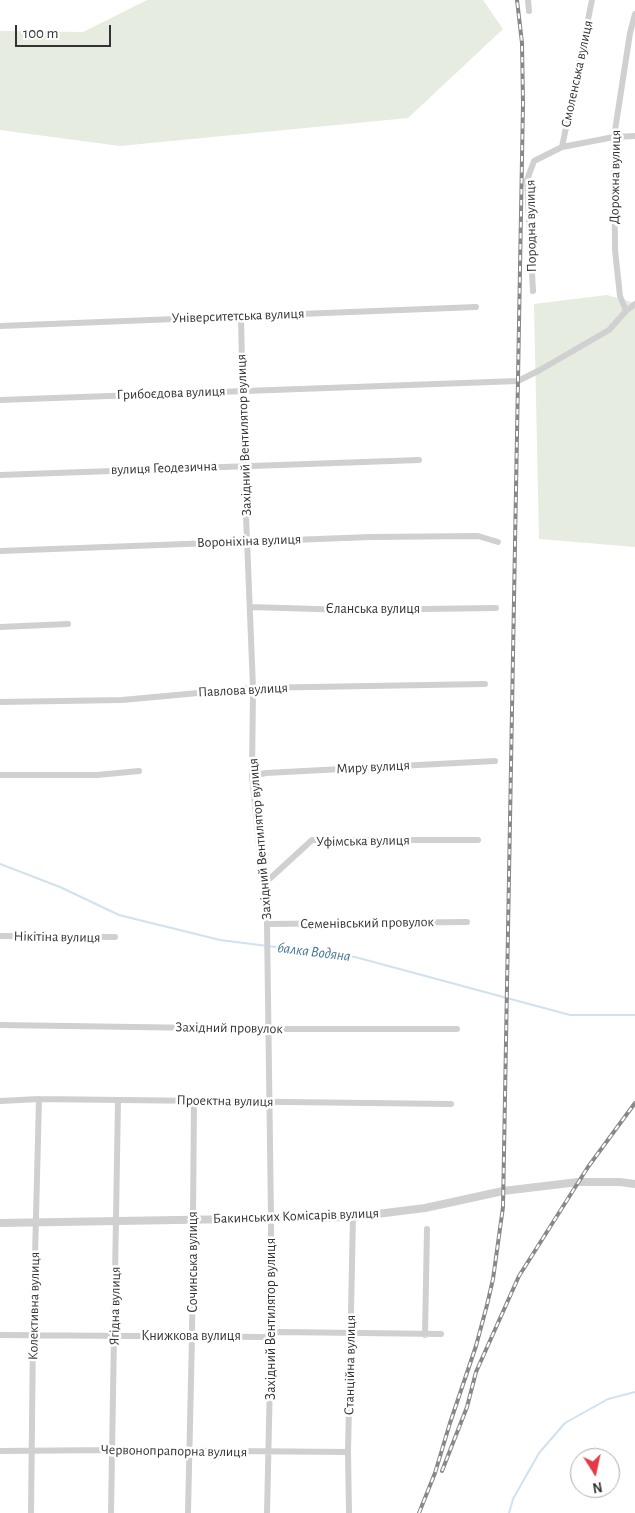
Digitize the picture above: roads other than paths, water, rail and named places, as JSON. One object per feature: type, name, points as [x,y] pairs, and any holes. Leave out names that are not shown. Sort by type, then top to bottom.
[{"type":"street","points":[[528,0],[529,11]]},
{"type":"street","name":"Смоленська вулиця","points":[[562,147],[592,0]]},
{"type":"street","name":"Дорожна вулиця","points":[[626,311],[620,296],[615,250],[614,137],[630,33],[635,14]]},
{"type":"street","points":[[562,147],[614,137],[635,136]]},
{"type":"street","name":"Породна вулиця","points":[[533,291],[528,180],[534,161],[562,147]]},
{"type":"street","name":"Грибоєдова вулиця","points":[[0,400],[518,381],[609,330],[635,304]]},
{"type":"street","name":"Університетська вулиця","points":[[0,326],[476,307]]},
{"type":"street","name":"Західний Вентилятор вулиця","points":[[241,316],[244,466],[253,688],[252,776],[268,924],[271,1334],[267,1513]]},
{"type":"street","name":"вулиця Геодезична","points":[[0,475],[419,460]]},
{"type":"street","name":"Вороніхіна вулиця","points":[[0,552],[370,537],[478,536],[498,542]]},
{"type":"street","name":"Єланська вулиця","points":[[250,607],[350,610],[496,608]]},
{"type":"street","points":[[0,627],[68,624]]},
{"type":"street","name":"Павлова вулиця","points":[[0,702],[122,700],[253,688],[486,684]]},
{"type":"street","name":"Миру вулиця","points":[[252,776],[266,773],[495,761]]},
{"type":"street","points":[[0,775],[97,775],[139,771]]},
{"type":"street","name":"Уфімська вулиця","points":[[264,884],[312,840],[478,840]]},
{"type":"street","name":"Семенівський провулок","points":[[268,924],[467,922]]},
{"type":"street","name":"Нікітіна вулиця","points":[[0,936],[115,937]]},
{"type":"street","name":"Західний провулок","points":[[0,1025],[269,1029],[457,1029]]},
{"type":"street","name":"Проектна вулиця","points":[[0,1101],[39,1099],[451,1104]]},
{"type":"street","name":"Колективна вулиця","points":[[31,1513],[35,1222],[39,1099]]},
{"type":"street","name":"Ягідна вулиця","points":[[111,1513],[118,1100]]},
{"type":"street","name":"Сочинська вулиця","points":[[188,1513],[194,1101]]},
{"type":"street","name":"Бакинських Комісарів вулиця","points":[[0,1223],[354,1217],[425,1208],[503,1191],[578,1182],[635,1184]]},
{"type":"street","name":"Станційна вулиця","points":[[349,1512],[350,1334],[354,1217]]},
{"type":"street","points":[[425,1335],[428,1229]]},
{"type":"street","name":"Книжкова вулиця","points":[[0,1335],[265,1337],[278,1332],[441,1334]]},
{"type":"street","name":"Червонопрапорна вулиця","points":[[0,1451],[348,1452]]},
{"type":"waterway","name":"балка Водяна","points":[[0,864],[60,887],[119,915],[220,940],[355,957],[570,1015],[635,1015]]},
{"type":"waterway","points":[[509,1513],[513,1499],[539,1453],[565,1423],[608,1399],[635,1392]]},
{"type":"railway","points":[[419,1513],[435,1473],[476,1346],[493,1279],[503,1207],[523,103],[522,43],[517,0]]},
{"type":"railway","points":[[442,1471],[467,1407],[476,1372],[519,1276],[588,1167],[635,1103]]}]
